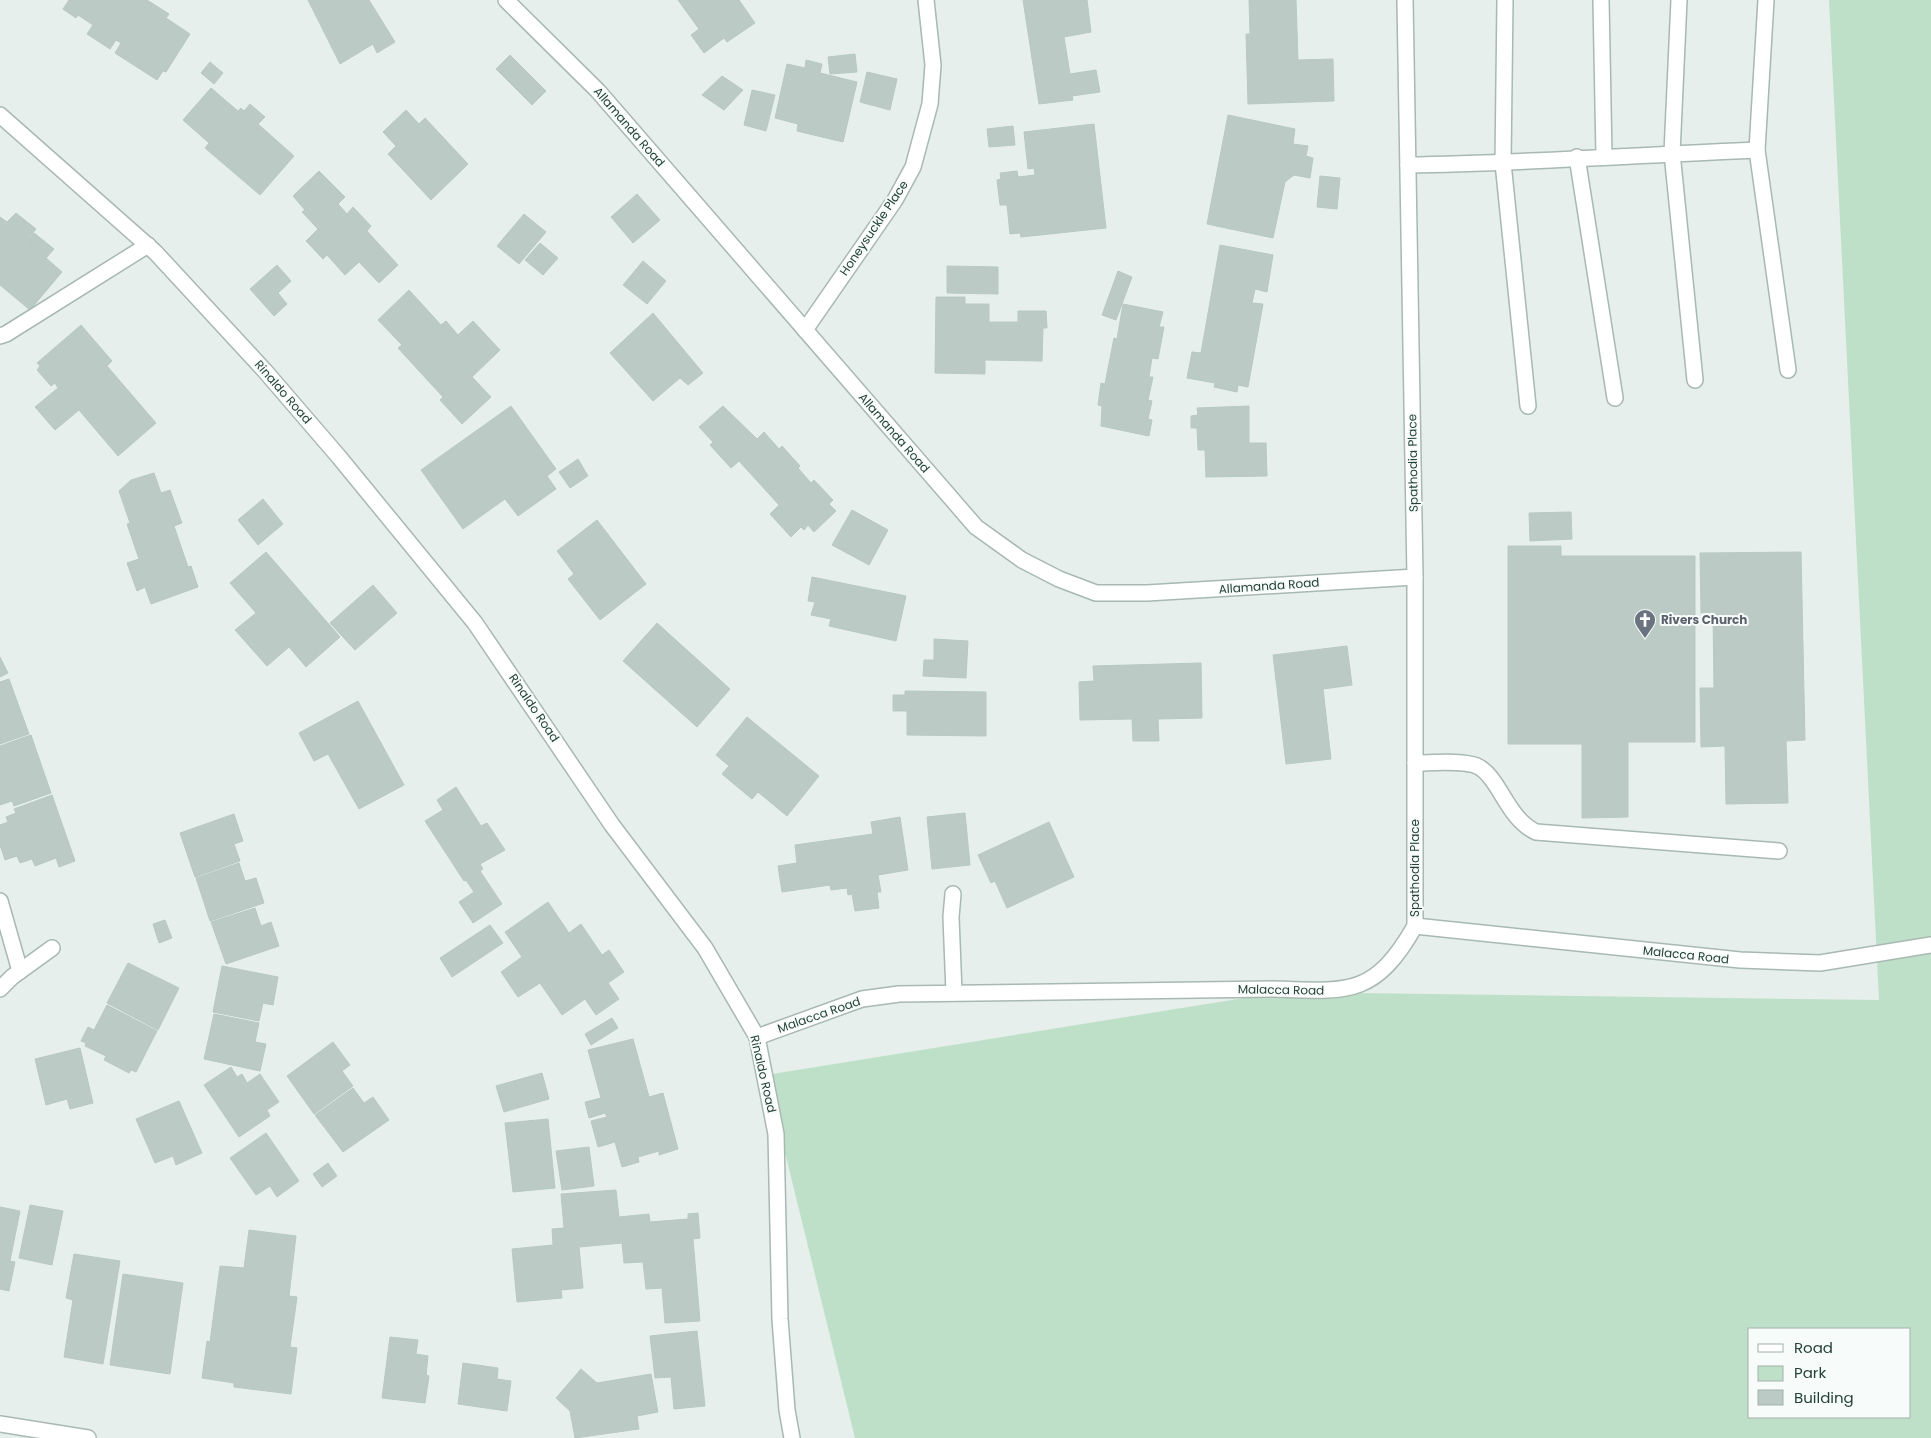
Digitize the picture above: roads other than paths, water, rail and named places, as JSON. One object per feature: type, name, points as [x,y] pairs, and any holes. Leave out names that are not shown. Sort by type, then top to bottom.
[{"type":"street","name":"Allamanda Road","points":[[506,0],[598,91],[976,527],[1022,560],[1059,579],[1096,592],[1147,594],[1415,577]]},
{"type":"street","name":"Honeysuckle Place","points":[[805,330],[895,200],[913,167],[930,104],[933,65],[926,0]]},
{"type":"street","name":"Spathodia Place","points":[[1405,0],[1415,577],[1415,926]]},
{"type":"street","points":[[1505,0],[1503,164],[1528,406]]},
{"type":"street","points":[[1601,0],[1604,156]]},
{"type":"street","points":[[1679,0],[1672,154],[1695,380]]},
{"type":"street","points":[[1766,0],[1757,150],[1788,370]]},
{"type":"street","name":"Rinaldo Road","points":[[0,115],[148,245],[265,371],[418,551],[475,623],[612,826],[705,948],[757,1037],[776,1134],[780,1319],[787,1410],[792,1438]]},
{"type":"street","points":[[1408,165],[1503,164],[1604,156],[1757,150]]},
{"type":"street","points":[[1577,158],[1615,398]]},
{"type":"street","points":[[0,336],[148,245]]},
{"type":"street","points":[[1415,763],[1462,764],[1480,768],[1488,775],[1510,809],[1526,827],[1536,832],[1779,852]]},
{"type":"street","points":[[953,894],[951,917],[954,993]]},
{"type":"street","points":[[0,901],[20,971]]},
{"type":"street","name":"Malacca Road","points":[[757,1037],[862,1000],[898,994],[1275,989],[1332,991],[1359,985],[1383,972],[1400,952],[1415,926],[1740,960],[1820,963],[1931,945]]},
{"type":"street","points":[[0,988],[52,948]]},
{"type":"street","points":[[0,1424],[88,1438]]},
{"type":"place","name":"Rivers Church","points":[[1645,639]]}]
